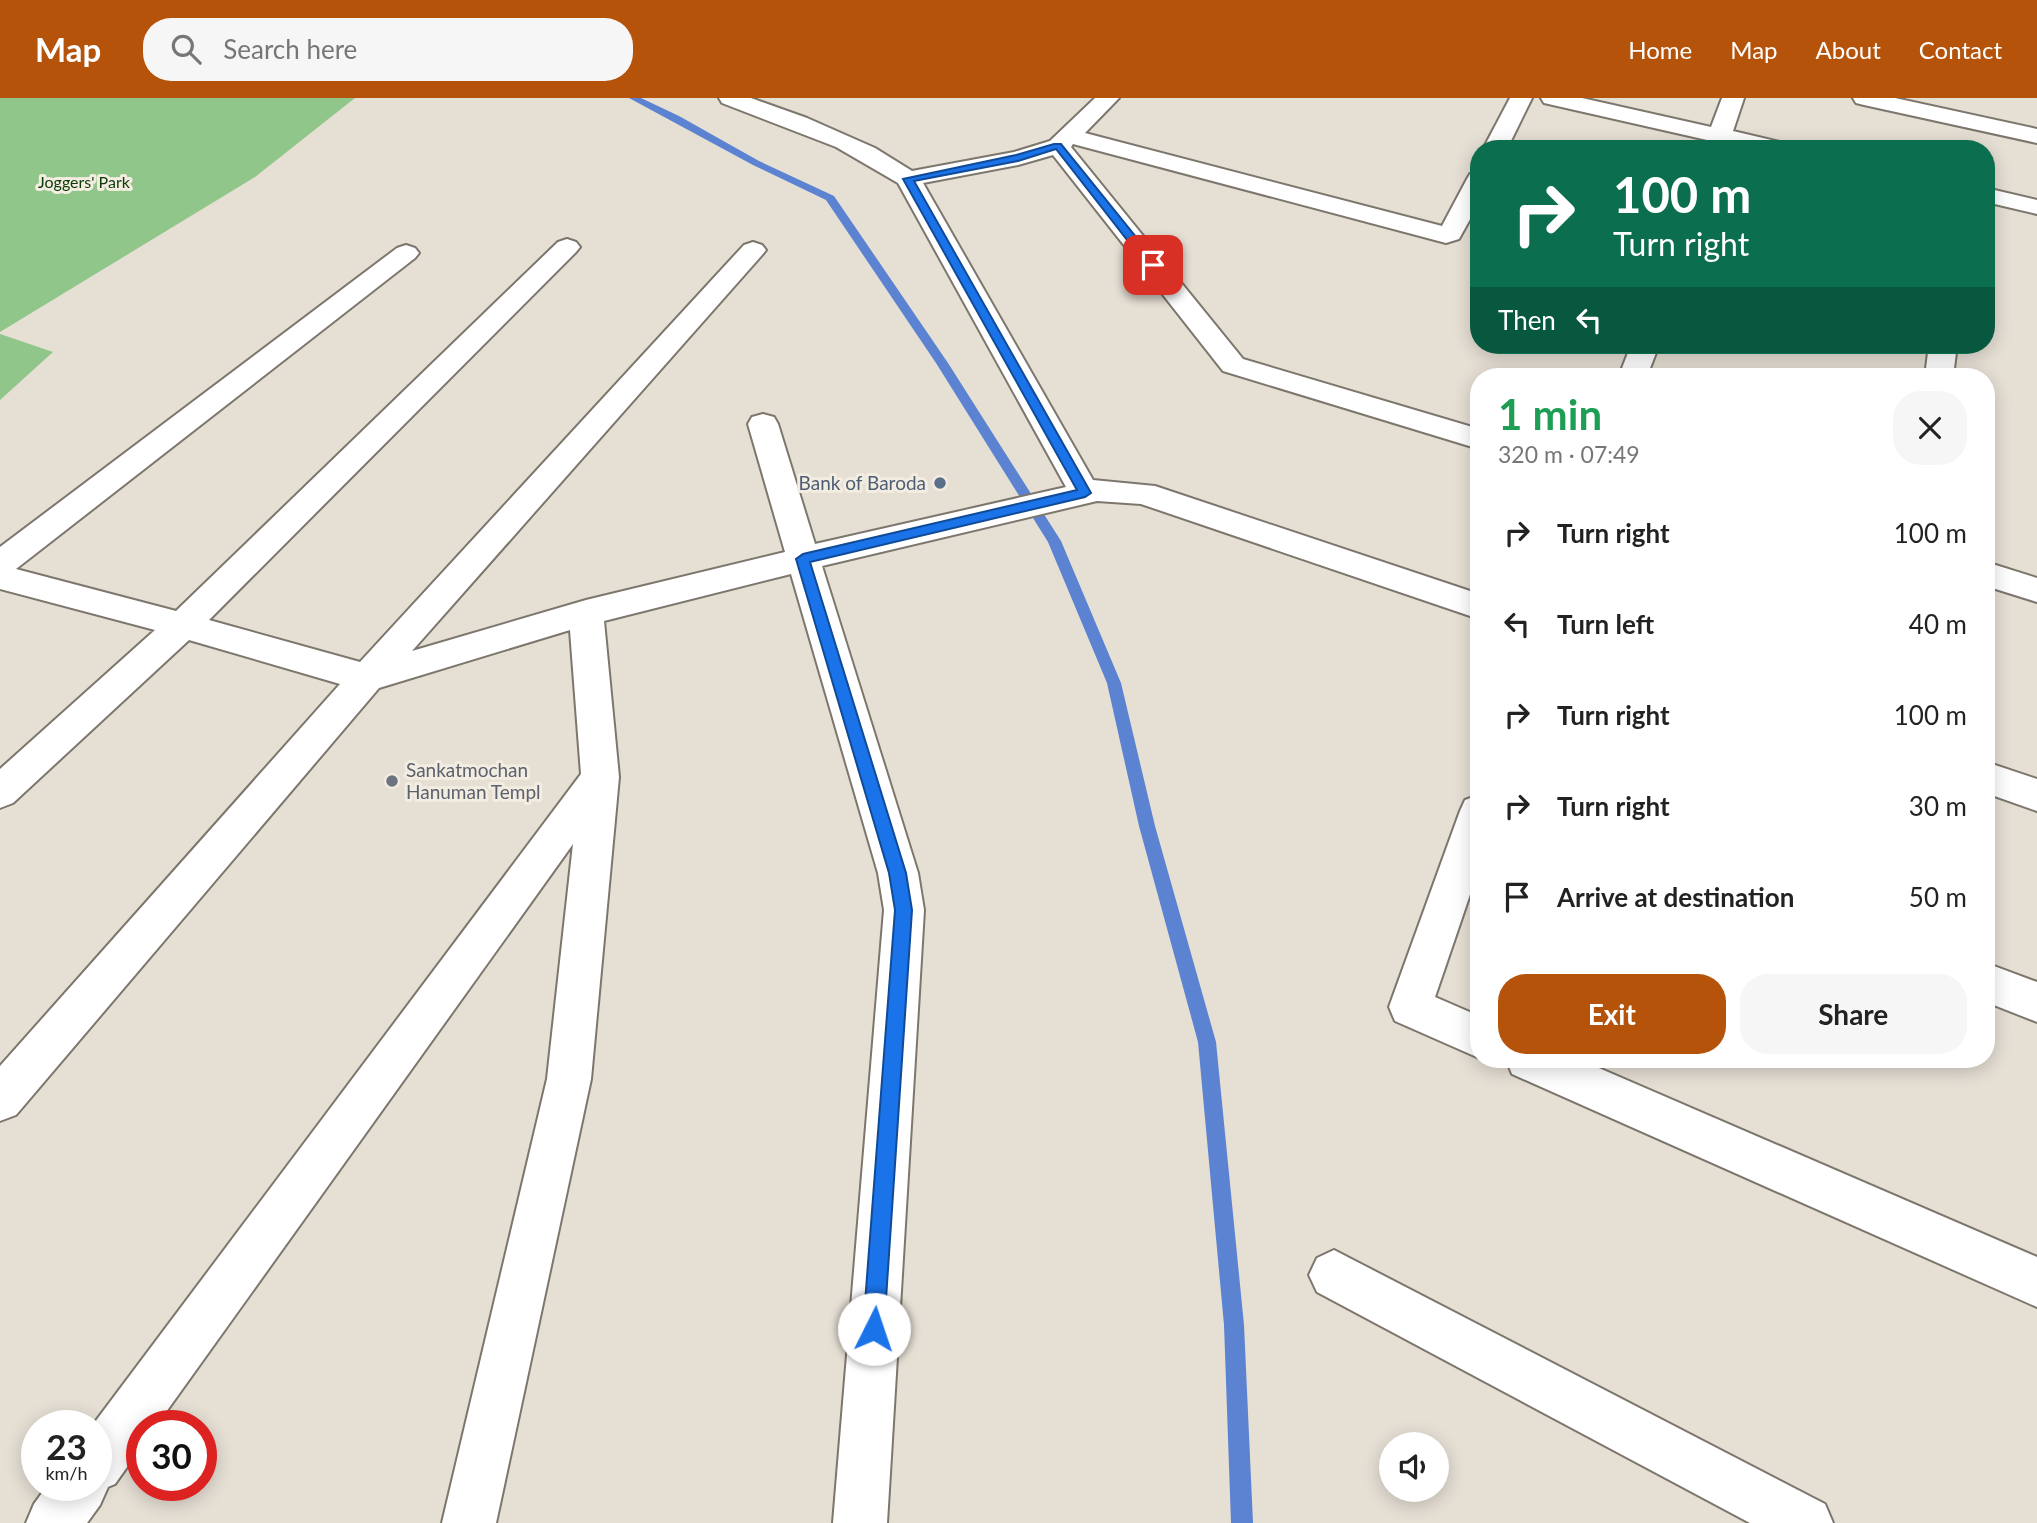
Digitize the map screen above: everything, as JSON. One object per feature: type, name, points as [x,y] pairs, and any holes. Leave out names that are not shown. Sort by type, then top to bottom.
[{"type":"street","points":[[730,98],[856,146],[883,160],[908,179],[1071,497]]},
{"type":"street","points":[[908,179],[1018,158],[1063,141],[1108,98]]},
{"type":"street","points":[[1500,140],[1521,98]]},
{"type":"street","points":[[1552,98],[1710,140]]},
{"type":"street","points":[[1718,140],[1733,98]]},
{"type":"street","points":[[1864,98],[2037,136]]},
{"type":"street","points":[[1972,140],[1975,122]]},
{"type":"street","points":[[1063,141],[1446,235],[1450,234],[1470,196]]},
{"type":"street","points":[[1063,141],[1233,365],[1470,436]]},
{"type":"street","points":[[1995,197],[2037,207]]},
{"type":"street","points":[[0,792],[183,625],[567,247]]},
{"type":"street","points":[[0,1099],[368,678],[752,250]]},
{"type":"street","points":[[0,564],[406,253]]},
{"type":"street","points":[[763,424],[898,873],[904,910],[860,1523]]},
{"type":"street","points":[[0,577],[183,625],[368,678],[586,613],[1097,490],[1144,494],[1470,604]]},
{"type":"street","points":[[1995,577],[2037,590]]},
{"type":"street","points":[[469,1523],[569,1079],[600,777],[586,613]]},
{"type":"street","points":[[112,1443],[600,777]]},
{"type":"street","points":[[1995,781],[2037,794]]},
{"type":"street","points":[[1470,837],[1410,1007],[1470,1033]]},
{"type":"street","points":[[1995,986],[2037,1002]]},
{"type":"street","points":[[1549,1068],[2037,1282]]},
{"type":"street","points":[[1334,1275],[1806,1523]]},
{"type":"street","points":[[54,1523],[70,1501]]},
{"type":"green space","name":"Joggers' Park","points":[[0,98],[355,98],[255,177],[0,332]]},
{"type":"green space","points":[[0,334],[53,352],[0,400]]},
{"type":"waterway","points":[[634,98],[756,163],[830,198],[942,363],[1054,541],[1114,683],[1147,826],[1207,1042],[1234,1325],[1242,1523]]},
{"type":"place","name":"Bank of Baroda","points":[[940,483]]},
{"type":"place","name":"Sankatmochan Hanuman Templ","points":[[392,781]]},
{"type":"route","points":[[874,1329],[904,910],[898,873],[803,559],[1085,493],[908,179],[1018,158],[1058,146],[1153,265]]}]
